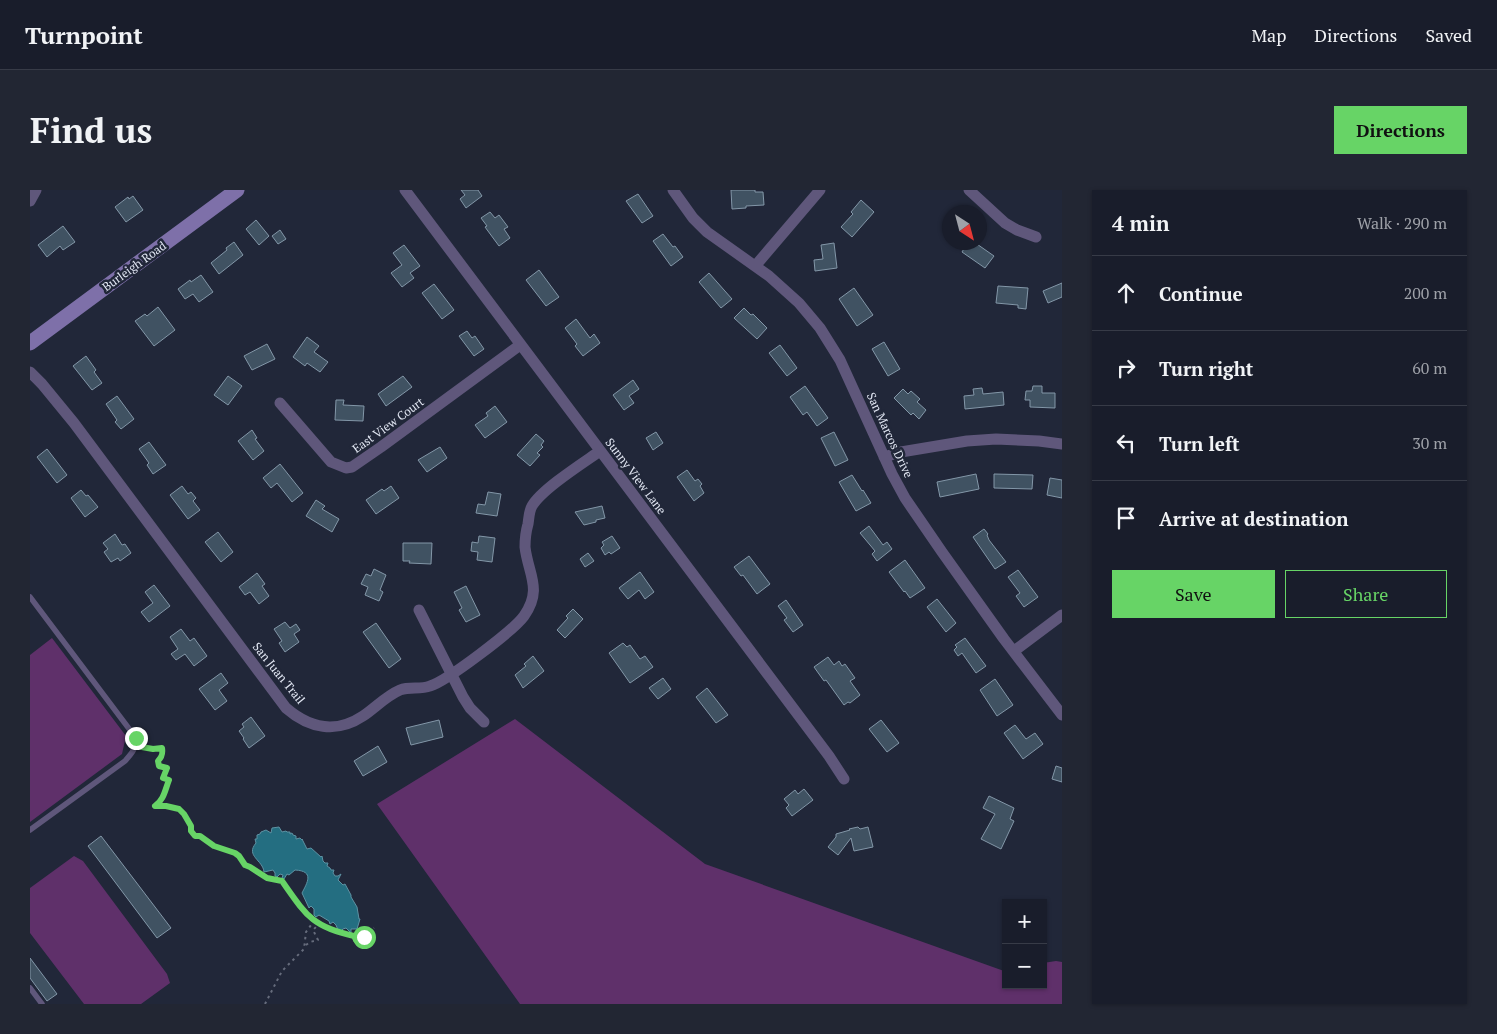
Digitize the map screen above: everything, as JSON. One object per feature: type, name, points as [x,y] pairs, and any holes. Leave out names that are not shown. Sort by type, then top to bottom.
[{"type":"street","points":[[30,201],[36,190]]},
{"type":"street","name":"Burleigh Road","points":[[30,343],[237,190]]},
{"type":"street","name":"Sunny View Lane","points":[[404,190],[829,756],[844,779]]},
{"type":"street","name":"San Marcos Drive","points":[[673,190],[707,232],[770,276],[799,303],[820,328],[832,345],[848,376],[884,457],[905,498],[1062,715]]},
{"type":"street","points":[[756,265],[820,190]]},
{"type":"street","points":[[969,190],[1005,223],[1036,237]]},
{"type":"street","name":"East View Court","points":[[280,403],[331,462],[346,468],[352,467],[381,448],[520,345]]},
{"type":"street","name":"San Juan Trail","points":[[30,372],[74,423],[286,708],[312,724],[333,727],[362,717],[395,693],[406,688],[431,686],[450,675],[508,632],[523,617],[531,603],[534,588],[525,545],[532,505],[541,494],[600,451]]},
{"type":"street","points":[[884,457],[901,452],[967,441],[996,439],[1062,444]]},
{"type":"street","points":[[419,610],[450,675],[470,708],[484,722]]},
{"type":"street","points":[[1014,651],[1062,615]]},
{"type":"lane","points":[[30,597],[136,738],[136,746],[124,761],[30,830]]},
{"type":"lane","points":[[30,988],[42,1004]]},
{"type":"path","points":[[136,746],[153,749],[162,748],[163,753],[162,758],[158,761],[159,766],[167,768],[163,778],[169,780],[164,796],[160,803],[155,806],[179,809],[184,814],[195,836],[200,836],[214,846],[235,853],[245,865],[267,878],[282,881],[305,913],[318,924],[336,932],[354,936],[359,941],[374,928]]},
{"type":"path","points":[[304,947],[306,932],[314,921]]},
{"type":"path","points":[[306,932],[313,930],[318,924]]},
{"type":"path","points":[[265,1004],[282,971],[300,954],[304,947],[310,942],[318,940],[313,930]]},
{"type":"shaded area","points":[[52,638],[126,736],[122,754],[30,822],[30,655]]},
{"type":"shaded area","points":[[515,719],[705,864],[1002,970],[1002,989],[1047,989],[1047,962],[1062,962],[1062,1004],[520,1004],[377,804]]},
{"type":"shaded area","points":[[74,856],[83,861],[167,974],[170,983],[141,1004],[84,1004],[30,933],[30,888]]},
{"type":"water","points":[[279,827],[282,832],[290,832],[290,834],[292,833],[296,836],[296,839],[302,839],[307,849],[311,848],[322,856],[323,861],[328,863],[327,866],[334,870],[335,876],[341,874],[338,880],[343,885],[345,884],[357,907],[360,919],[357,929],[351,929],[351,933],[346,928],[341,931],[338,930],[333,922],[330,924],[329,921],[319,915],[316,917],[314,915],[314,909],[311,906],[309,908],[302,893],[308,878],[305,873],[295,870],[289,875],[287,874],[284,879],[282,878],[283,875],[280,874],[277,877],[275,876],[273,870],[264,872],[261,864],[253,855],[255,839],[257,839],[257,835],[261,832],[266,830],[271,833],[272,828]]},
{"type":"building","points":[[461,190],[478,190],[482,196],[466,208],[460,199],[465,195]]},
{"type":"building","points":[[731,190],[763,192],[764,205],[732,209]]},
{"type":"building","points":[[638,194],[653,216],[642,223],[626,201]]},
{"type":"building","points":[[133,196],[143,210],[126,222],[115,207],[128,197],[129,199]]},
{"type":"building","points":[[861,200],[874,212],[852,237],[841,227],[853,214],[851,212]]},
{"type":"building","points":[[490,212],[495,218],[499,215],[508,227],[504,229],[510,238],[499,246],[485,227],[487,226],[481,218]]},
{"type":"building","points":[[256,220],[269,236],[259,245],[246,229]]},
{"type":"building","points":[[63,226],[75,242],[63,250],[60,246],[47,257],[38,245]]},
{"type":"building","points":[[280,230],[286,239],[278,244],[272,236]]},
{"type":"building","points":[[663,234],[683,257],[671,266],[653,241]]},
{"type":"building","points":[[234,242],[243,255],[219,274],[211,263]]},
{"type":"building","points":[[834,243],[837,268],[815,271],[814,260],[823,259],[821,245]]},
{"type":"building","points":[[404,245],[420,266],[410,273],[414,278],[402,287],[391,273],[402,265],[393,253]]},
{"type":"building","points":[[963,250],[985,250],[994,256],[985,268],[962,252]]},
{"type":"building","points":[[539,270],[559,297],[546,306],[526,280]]},
{"type":"building","points":[[709,273],[732,299],[721,308],[699,282]]},
{"type":"building","points":[[201,275],[213,292],[199,302],[193,294],[185,299],[178,289]]},
{"type":"building","points":[[1062,283],[1062,297],[1048,303],[1043,291]]},
{"type":"building","points":[[434,284],[454,310],[442,319],[422,293]]},
{"type":"building","points":[[998,286],[1028,288],[1026,309],[1018,308],[1018,305],[996,303]]},
{"type":"building","points":[[854,288],[873,315],[857,326],[839,299]]},
{"type":"building","points":[[158,307],[175,330],[154,346],[135,321],[145,314],[147,316]]},
{"type":"building","points":[[744,308],[767,328],[757,339],[734,318]]},
{"type":"building","points":[[576,319],[590,338],[594,334],[600,343],[583,356],[565,328]]},
{"type":"building","points":[[467,331],[472,338],[475,336],[484,349],[474,356],[459,336]]},
{"type":"building","points":[[307,337],[319,346],[314,352],[328,362],[320,372],[307,363],[305,366],[293,357]]},
{"type":"building","points":[[884,342],[900,369],[888,376],[872,349]]},
{"type":"building","points":[[267,344],[275,359],[252,370],[244,356]]},
{"type":"building","points":[[780,345],[797,368],[787,376],[769,353]]},
{"type":"building","points":[[86,356],[102,383],[92,390],[73,366]]},
{"type":"building","points":[[228,376],[242,386],[228,405],[214,395]]},
{"type":"building","points":[[403,376],[412,387],[386,406],[378,394]]},
{"type":"building","points":[[633,380],[639,389],[629,396],[634,403],[624,410],[613,395]]},
{"type":"building","points":[[805,386],[828,418],[817,426],[807,412],[803,415],[790,397]]},
{"type":"building","points":[[1033,386],[1042,386],[1042,393],[1055,393],[1055,408],[1030,407],[1030,400],[1025,400],[1026,391],[1032,391]]},
{"type":"building","points":[[982,388],[983,394],[1003,392],[1004,405],[965,409],[964,396],[974,395],[973,389]]},
{"type":"building","points":[[903,389],[908,394],[911,391],[920,399],[917,402],[926,410],[919,419],[913,413],[911,415],[894,398]]},
{"type":"building","points":[[117,396],[134,419],[121,429],[115,422],[117,420],[106,404]]},
{"type":"building","points":[[336,400],[344,400],[343,405],[364,406],[363,421],[335,420]]},
{"type":"building","points":[[495,406],[507,422],[485,438],[475,425],[488,416],[486,413]]},
{"type":"building","points":[[252,430],[257,438],[255,439],[264,451],[253,460],[238,441]]},
{"type":"building","points":[[656,432],[663,443],[653,450],[646,438]]},
{"type":"building","points":[[834,432],[848,460],[835,466],[821,438]]},
{"type":"building","points":[[536,434],[544,441],[541,445],[543,447],[537,453],[540,455],[530,466],[517,455]]},
{"type":"building","points":[[149,442],[166,465],[153,474],[147,465],[149,463],[139,449]]},
{"type":"building","points":[[440,447],[447,458],[427,472],[418,460]]},
{"type":"building","points":[[47,449],[67,475],[57,483],[37,457]]},
{"type":"building","points":[[280,464],[303,493],[292,502],[277,483],[271,488],[263,478]]},
{"type":"building","points":[[687,470],[695,481],[698,479],[702,484],[700,486],[704,493],[694,501],[677,477]]},
{"type":"building","points":[[976,474],[979,489],[940,497],[937,482]]},
{"type":"building","points":[[994,474],[1033,475],[1032,489],[994,488]]},
{"type":"building","points":[[852,475],[871,503],[856,511],[839,482]]},
{"type":"building","points":[[1050,478],[1062,480],[1062,498],[1047,495]]},
{"type":"building","points":[[182,486],[188,494],[191,492],[196,498],[193,501],[200,510],[188,519],[170,495]]},
{"type":"building","points":[[391,486],[399,498],[376,514],[366,500],[382,489],[384,491]]},
{"type":"building","points":[[81,490],[98,507],[85,517],[71,498]]},
{"type":"building","points":[[488,492],[501,494],[497,516],[476,513],[478,504],[485,505]]},
{"type":"building","points":[[316,500],[325,506],[322,509],[339,519],[332,532],[306,516]]},
{"type":"building","points":[[602,506],[605,518],[584,525],[575,512]]},
{"type":"building","points":[[869,526],[883,545],[887,542],[892,549],[877,561],[872,554],[875,551],[860,533]]},
{"type":"building","points":[[984,529],[988,534],[989,540],[1006,562],[995,569],[973,537]]},
{"type":"building","points":[[218,532],[233,552],[221,562],[205,542]]},
{"type":"building","points":[[115,534],[122,545],[125,544],[131,553],[120,561],[118,558],[111,562],[104,552],[108,549],[103,543]]},
{"type":"building","points":[[479,536],[495,538],[492,562],[477,560],[478,552],[471,551],[472,542],[478,543]]},
{"type":"building","points":[[612,536],[620,548],[611,554],[609,552],[605,555],[601,548],[604,545],[602,542]]},
{"type":"building","points":[[403,543],[432,543],[431,564],[403,561]]},
{"type":"building","points":[[588,553],[594,561],[585,567],[580,559]]},
{"type":"building","points":[[749,556],[770,584],[757,594],[743,575],[741,576],[734,567]]},
{"type":"building","points":[[905,560],[925,588],[910,598],[889,572]]},
{"type":"building","points":[[374,569],[386,575],[380,590],[383,592],[379,601],[365,595],[368,587],[361,584],[366,574],[371,576]]},
{"type":"building","points":[[1018,570],[1038,597],[1024,607],[1016,596],[1020,593],[1008,577]]},
{"type":"building","points":[[640,572],[654,592],[645,599],[639,590],[628,599],[619,588]]},
{"type":"building","points":[[257,573],[265,584],[262,586],[269,596],[259,604],[250,592],[245,595],[239,587]]},
{"type":"building","points":[[154,585],[170,606],[149,622],[141,612],[153,603],[145,592]]},
{"type":"building","points":[[466,586],[480,615],[466,622],[459,610],[462,608],[454,592]]},
{"type":"building","points":[[937,599],[956,623],[946,632],[927,607]]},
{"type":"building","points":[[786,600],[803,625],[793,632],[784,620],[787,618],[778,606]]},
{"type":"building","points":[[573,609],[583,619],[565,638],[557,630]]},
{"type":"building","points":[[285,622],[290,628],[296,624],[300,630],[294,634],[299,642],[285,652],[279,643],[282,641],[274,629]]},
{"type":"building","points":[[376,623],[401,659],[389,668],[363,632]]},
{"type":"building","points":[[181,629],[190,641],[194,638],[207,656],[194,666],[185,654],[176,660],[171,654],[178,649],[170,637]]},
{"type":"building","points":[[965,638],[986,666],[976,673],[962,653],[958,656],[954,650],[957,647],[955,645]]},
{"type":"building","points":[[623,643],[627,647],[630,645],[640,659],[645,656],[653,667],[630,683],[609,653]]},
{"type":"building","points":[[533,656],[544,671],[523,688],[515,675],[526,666],[524,664]]},
{"type":"building","points":[[828,657],[834,665],[839,661],[842,666],[845,664],[855,678],[850,681],[860,695],[850,703],[848,702],[844,705],[814,667]]},
{"type":"building","points":[[221,673],[228,683],[219,690],[227,701],[215,710],[199,689]]},
{"type":"building","points":[[663,678],[671,689],[658,699],[649,688]]},
{"type":"building","points":[[995,679],[1013,705],[997,716],[980,690]]},
{"type":"building","points":[[707,688],[728,715],[716,723],[696,697]]},
{"type":"building","points":[[251,717],[265,736],[249,748],[239,731],[244,727],[242,724]]},
{"type":"building","points":[[439,720],[443,737],[411,745],[406,728]]},
{"type":"building","points":[[881,720],[899,743],[887,752],[869,729]]},
{"type":"building","points":[[1015,725],[1026,739],[1035,733],[1043,744],[1023,759],[1004,733]]},
{"type":"building","points":[[378,746],[387,762],[363,776],[354,761]]},
{"type":"building","points":[[1056,766],[1062,768],[1062,782],[1052,779]]},
{"type":"building","points":[[804,789],[813,800],[792,816],[786,808],[789,805],[784,799],[795,790],[798,794]]},
{"type":"building","points":[[989,796],[1014,808],[1010,819],[1014,821],[1001,849],[981,839],[995,814],[983,808]]},
{"type":"building","points":[[858,827],[860,829],[868,827],[873,847],[854,851],[851,838],[838,855],[828,847],[836,837],[836,834]]},
{"type":"building","points":[[101,836],[171,928],[157,938],[88,846]]},
{"type":"building","points":[[30,958],[57,994],[47,1001],[30,978]]},
{"type":"route","points":[[136,738],[136,746],[153,749],[162,748],[162,758],[158,761],[159,766],[167,768],[163,778],[169,780],[164,796],[160,803],[155,806],[179,809],[184,814],[195,836],[200,836],[214,846],[235,853],[245,865],[267,878],[282,881],[305,913],[318,924],[336,932],[354,936],[359,941],[364,937]]}]
